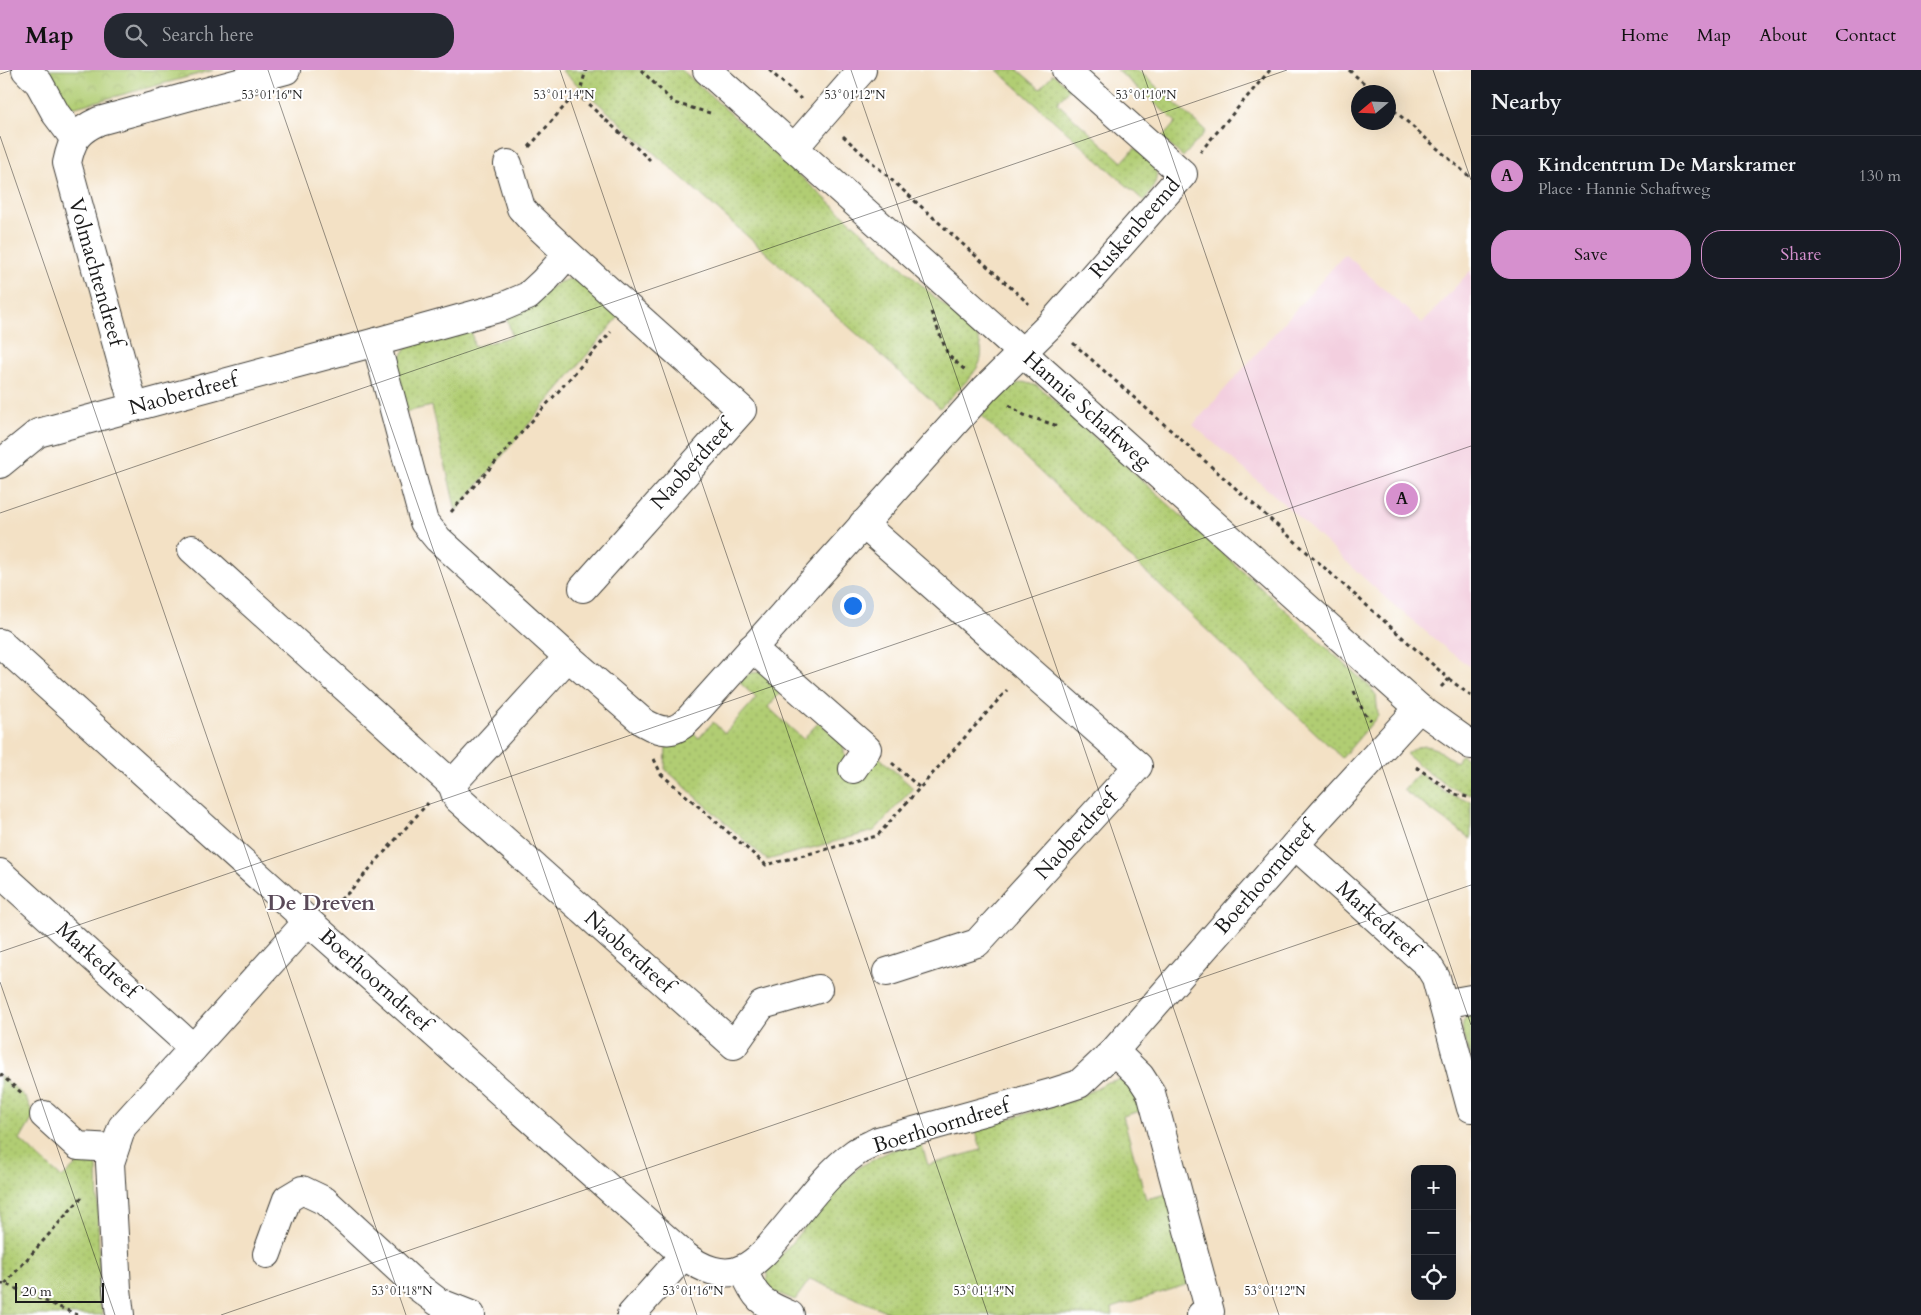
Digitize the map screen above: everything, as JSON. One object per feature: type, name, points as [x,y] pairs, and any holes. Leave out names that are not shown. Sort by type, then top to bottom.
[{"type":"street","points":[[26,70],[39,83],[56,114],[74,138],[85,128],[99,121],[286,70]]},
{"type":"street","name":"Hannie Schaftweg","points":[[707,70],[1419,708],[1471,745]]},
{"type":"street","points":[[794,148],[862,70]]},
{"type":"street","name":"Ruskenbeemd","points":[[1022,352],[1051,324],[1183,174],[1066,70]]},
{"type":"street","name":"Volmachtendreef","points":[[74,138],[67,163],[134,407]]},
{"type":"street","name":"Naoberdreef","points":[[508,164],[521,208],[630,311],[742,410],[584,588]]},
{"type":"street","name":"Naoberdreef","points":[[0,464],[38,433],[502,307],[528,296],[568,254]]},
{"type":"street","points":[[376,342],[418,502],[424,522],[432,533],[568,657],[643,722],[656,729],[670,731],[682,727],[985,389],[1022,352]]},
{"type":"street","name":"Naoberdreef","points":[[863,524],[1138,766],[977,943],[886,972]]},
{"type":"street","name":"Naoberdreef","points":[[192,549],[452,784],[457,798],[734,1045],[762,1006],[818,989]]},
{"type":"street","name":"Boerhoorndreef","points":[[0,643],[308,921],[684,1255],[698,1266],[714,1271],[729,1272],[743,1269],[760,1257],[838,1167],[856,1153],[878,1141],[1051,1094],[1079,1084],[1114,1051],[1295,845],[1419,708]]},
{"type":"street","points":[[752,648],[860,759]]},
{"type":"street","points":[[452,784],[568,657]]},
{"type":"street","name":"Markedreef","points":[[1295,845],[1428,965],[1436,978],[1444,1004],[1471,1108]]},
{"type":"street","name":"Markedreef","points":[[0,873],[193,1048]]},
{"type":"street","points":[[120,1315],[110,1163],[122,1127],[308,921]]},
{"type":"street","points":[[1444,1004],[1471,998]]},
{"type":"street","points":[[1114,1051],[1140,1076],[1151,1094],[1210,1312],[1201,1315]]},
{"type":"street","points":[[44,1115],[78,1146],[114,1148]]},
{"type":"street","points":[[267,1254],[287,1200],[302,1190],[324,1201],[417,1286],[438,1302],[471,1315]]},
{"type":"street","points":[[631,1315],[684,1255]]},
{"type":"street","points":[[743,1269],[755,1295],[769,1306],[790,1315]]},
{"type":"path","points":[[578,95],[586,70]]},
{"type":"path","points":[[641,70],[674,103],[713,114]]},
{"type":"path","name":"Hannie Schaftweg","points":[[769,70],[1051,324],[1471,696]]},
{"type":"path","points":[[1183,174],[1212,136],[1270,70]]},
{"type":"path","points":[[1349,70],[1366,85]]},
{"type":"path","points":[[508,164],[518,160],[576,94],[578,95]]},
{"type":"path","points":[[578,95],[650,160]]},
{"type":"path","points":[[1396,112],[1471,178]]},
{"type":"path","points":[[929,306],[948,355],[985,389],[1024,414],[1066,428]]},
{"type":"path","points":[[432,533],[630,311]]},
{"type":"path","points":[[648,754],[655,760],[661,774],[766,865],[877,836],[1026,668]]},
{"type":"path","points":[[1351,683],[1364,713],[1391,740]]},
{"type":"path","points":[[860,759],[882,754],[920,788]]},
{"type":"path","points":[[1416,767],[1448,790],[1471,798]]},
{"type":"path","points":[[308,921],[339,902],[436,794],[452,784]]},
{"type":"path","points":[[78,1315],[2,1284],[96,1181],[112,1176]]},
{"type":"shaded area","points":[[1345,254],[1422,323],[1471,270],[1471,667],[1389,601],[1274,495],[1193,425]]},
{"type":"green space","points":[[33,70],[214,70],[72,108]]},
{"type":"green space","points":[[561,70],[682,70],[976,334],[981,355],[975,370],[940,408]]},
{"type":"green space","points":[[997,70],[1018,70],[1040,89],[1053,74],[1070,88],[1057,103],[1122,162],[1135,148],[1154,166],[1156,178],[1144,201]]},
{"type":"green space","points":[[1117,70],[1138,70],[1206,131],[1183,157],[1162,138],[1176,122]]},
{"type":"green space","points":[[569,279],[583,279],[622,313],[456,511],[432,406],[405,412],[397,379],[398,364],[401,356],[407,347],[471,327],[474,347],[512,336],[506,315],[560,282]]},
{"type":"green space","points":[[1023,382],[1038,386],[1370,687],[1376,695],[1378,716],[1342,758],[981,416],[1004,389]]},
{"type":"green space","points":[[761,672],[783,690],[768,707],[803,739],[819,722],[843,744],[845,758],[858,780],[879,757],[913,788],[874,831],[767,860],[665,769],[666,747],[681,743],[694,733],[699,738],[713,722],[725,733],[756,698],[739,682],[750,673]]},
{"type":"green space","points":[[1427,746],[1436,749],[1456,762],[1461,755],[1471,761],[1471,795],[1444,784],[1406,754],[1416,747]]},
{"type":"green space","points":[[1419,773],[1450,794],[1471,801],[1471,839],[1403,790]]},
{"type":"green space","points":[[1471,1014],[1471,1059],[1462,1028],[1466,1017]]},
{"type":"green space","points":[[0,1075],[26,1098],[34,1116],[20,1140],[62,1178],[81,1160],[88,1159],[97,1166],[100,1303],[103,1315],[0,1315]]},
{"type":"green space","points":[[1121,1079],[1138,1089],[1144,1110],[1123,1116],[1146,1199],[1167,1194],[1192,1283],[1112,1308],[1113,1315],[895,1315],[810,1279],[795,1300],[767,1289],[767,1272],[822,1206],[859,1167],[892,1150],[921,1143],[928,1165],[981,1150],[975,1128],[1075,1100],[1107,1082]]},
{"type":"place","name":"Kindcentrum De Marskramer","points":[[1402,499]]},
{"type":"district","name":"De Dreven","points":[[321,903]]}]
